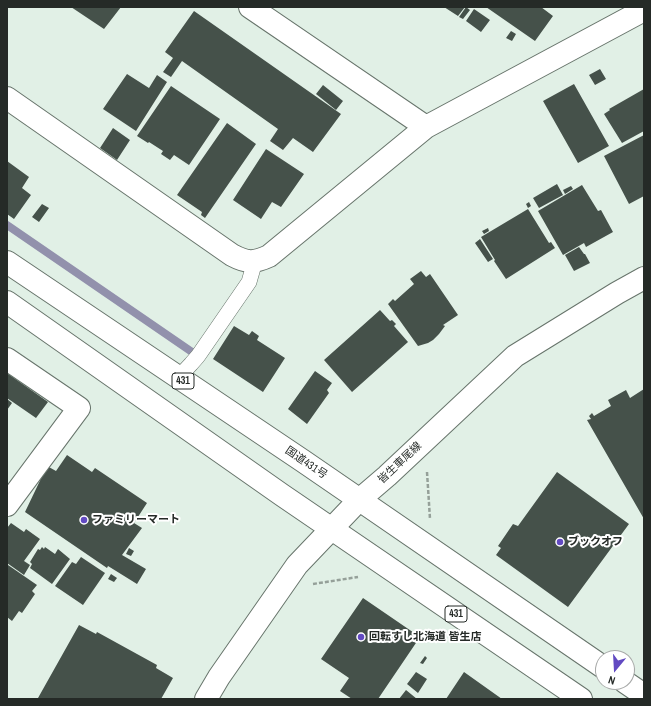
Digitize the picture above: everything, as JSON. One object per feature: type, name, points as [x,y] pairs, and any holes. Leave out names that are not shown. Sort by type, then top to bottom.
[{"type":"main road","points":[[250,7],[426,127]]},
{"type":"main road","points":[[7,98],[232,255],[241,260],[255,261],[269,256],[426,127],[644,10]]},
{"type":"main road","name":"国道431号","points":[[7,262],[595,662]]},
{"type":"main road","name":"皆生車尾線","points":[[206,699],[219,677],[297,565],[359,500],[515,356],[644,278]]},
{"type":"main road","name":"431","points":[[7,302],[214,448],[581,699]]},
{"type":"main road","points":[[7,359],[79,408],[7,505]]},
{"type":"main road","points":[[635,689],[644,695]]},
{"type":"lane","points":[[178,378],[198,356],[249,282],[255,261]]},
{"type":"path","points":[[427,471],[430,524]]},
{"type":"path","points":[[311,584],[360,576]]},
{"type":"building","points":[[71,7],[121,7],[104,29]]},
{"type":"building","points":[[444,7],[465,7],[458,16]]},
{"type":"building","points":[[466,7],[470,10],[463,19],[459,17]]},
{"type":"building","points":[[486,7],[541,7],[553,16],[535,41]]},
{"type":"building","points":[[474,9],[490,20],[481,32],[466,21]]},
{"type":"building","points":[[194,11],[341,114],[313,152],[293,138],[283,150],[270,141],[278,129],[182,61],[171,77],[163,72],[173,58],[165,52]]},
{"type":"building","points":[[511,31],[516,34],[512,41],[506,38]]},
{"type":"building","points":[[600,69],[606,79],[595,85],[589,75]]},
{"type":"building","points":[[127,74],[149,88],[157,75],[167,82],[136,131],[103,109]]},
{"type":"building","points":[[574,84],[609,146],[578,163],[543,101]]},
{"type":"building","points":[[323,85],[343,101],[336,110],[316,94]]},
{"type":"building","points":[[171,86],[220,119],[189,165],[174,155],[170,160],[161,154],[163,151],[137,136]]},
{"type":"building","points":[[644,89],[644,131],[622,143],[604,114],[610,110],[609,109]]},
{"type":"building","points":[[227,123],[256,144],[205,218],[201,215],[202,212],[177,195]]},
{"type":"building","points":[[113,128],[130,140],[117,160],[100,148]]},
{"type":"building","points":[[644,135],[644,196],[629,204],[604,156]]},
{"type":"building","points":[[266,149],[304,174],[281,207],[272,202],[261,219],[233,200]]},
{"type":"building","points":[[7,161],[29,177],[22,188],[31,195],[14,219],[7,214]]},
{"type":"building","points":[[557,184],[563,195],[539,208],[533,198]]},
{"type":"building","points":[[582,185],[598,211],[601,210],[613,232],[586,247],[584,243],[563,255],[538,211]]},
{"type":"building","points":[[571,186],[573,189],[565,194],[563,190]]},
{"type":"building","points":[[529,202],[531,206],[528,208],[526,204]]},
{"type":"building","points":[[42,204],[49,208],[39,222],[32,217]]},
{"type":"building","points":[[528,209],[549,243],[551,242],[555,248],[506,279],[481,237]]},
{"type":"building","points":[[488,228],[489,231],[484,234],[482,231]]},
{"type":"building","points":[[480,239],[493,259],[488,262],[475,243]]},
{"type":"building","points":[[579,247],[590,263],[574,271],[565,255]]},
{"type":"building","points":[[421,271],[426,277],[430,274],[458,315],[443,325],[445,326],[433,340],[418,346],[388,304],[393,299],[395,301],[414,284],[410,279]]},
{"type":"building","points":[[380,310],[390,321],[392,320],[396,324],[394,326],[408,342],[352,392],[324,360]]},
{"type":"building","points":[[234,326],[249,335],[252,331],[259,336],[257,340],[285,358],[263,392],[213,359]]},
{"type":"building","points":[[315,371],[332,383],[327,390],[329,393],[307,424],[288,409]]},
{"type":"building","points":[[7,373],[48,402],[36,418],[7,398]]},
{"type":"building","points":[[644,389],[644,519],[587,420],[591,419],[589,416],[592,413],[594,416],[611,406],[608,400],[626,390],[630,398]]},
{"type":"building","points":[[7,399],[12,403],[7,410]]},
{"type":"building","name":"ファミリーマート","points":[[67,455],[92,472],[95,468],[147,503],[134,523],[142,528],[122,555],[146,569],[137,584],[108,566],[107,568],[25,512],[47,466],[56,471]]},
{"type":"building","points":[[557,472],[629,524],[568,607],[496,555],[501,548],[498,546],[513,524],[518,526]]},
{"type":"building","points":[[11,523],[24,532],[26,529],[40,539],[24,561],[30,565],[24,575],[7,563],[7,528]]},
{"type":"building","points":[[42,547],[44,549],[45,547],[55,554],[58,549],[70,559],[52,584],[30,568],[32,564],[30,562],[38,549],[40,550]]},
{"type":"building","points":[[129,548],[134,551],[131,556],[126,554]]},
{"type":"building","points":[[81,557],[105,573],[83,605],[55,586],[72,562],[76,564]]},
{"type":"building","points":[[8,565],[37,585],[32,591],[35,594],[22,613],[19,611],[12,621],[7,617]]},
{"type":"building","points":[[111,574],[117,578],[114,582],[108,579]]},
{"type":"building","points":[[363,598],[420,637],[378,699],[352,699],[340,691],[349,678],[321,659]]},
{"type":"building","points":[[79,625],[96,634],[97,632],[157,665],[156,668],[173,678],[161,699],[38,698]]},
{"type":"building","points":[[425,656],[427,658],[423,664],[420,663]]},
{"type":"building","points":[[416,672],[427,679],[418,693],[407,684]]},
{"type":"building","points":[[464,672],[502,699],[446,699]]},
{"type":"building","points":[[406,690],[417,699],[399,699]]},
{"type":"waterway","points":[[7,225],[192,352]]},
{"type":"place","name":"ファミリーマート","points":[[84,520]]},
{"type":"place","name":"ブックオフ","points":[[560,542]]},
{"type":"place","name":"回転すし北海道 皆生店","points":[[361,637]]}]
